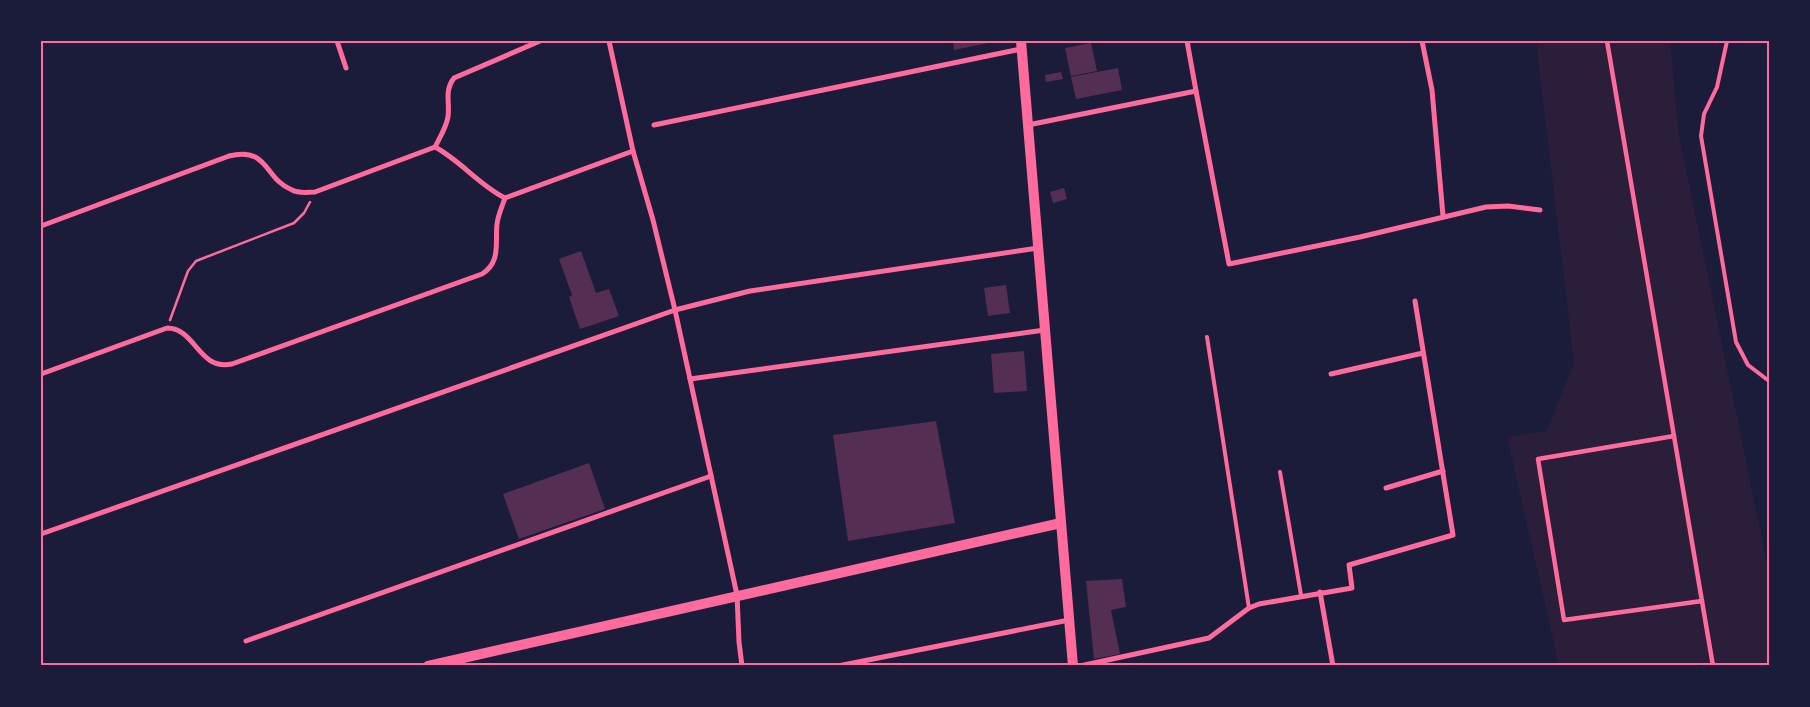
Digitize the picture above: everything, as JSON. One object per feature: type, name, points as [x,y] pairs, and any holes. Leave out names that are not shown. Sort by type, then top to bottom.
[{"type":"main road","points":[[1021,45],[1073,666]]},
{"type":"main road","points":[[428,666],[737,595],[1061,524]]},
{"type":"street","points":[[337,41],[346,68]]},
{"type":"street","points":[[41,226],[244,152],[260,160],[291,190],[300,193],[315,192],[435,147],[448,116],[446,94],[454,78],[540,41]]},
{"type":"street","points":[[609,41],[632,151],[653,220],[675,310],[737,595],[742,666]]},
{"type":"street","points":[[1187,41],[1229,264],[1351,239],[1443,216],[1497,205],[1540,210]]},
{"type":"street","points":[[1422,41],[1432,90],[1443,216]]},
{"type":"street","points":[[1607,41],[1713,666]]},
{"type":"street","points":[[654,125],[1021,45]]},
{"type":"street","points":[[1028,125],[1196,91]]},
{"type":"street","points":[[435,147],[460,163],[492,191],[505,198],[632,151]]},
{"type":"street","points":[[41,374],[167,328],[175,328],[183,332],[205,357],[214,364],[223,366],[482,274],[490,269],[495,260],[497,224],[505,198]]},
{"type":"street","points":[[41,534],[675,310],[750,290],[1038,248]]},
{"type":"street","points":[[1080,666],[1209,638],[1249,608],[1274,600],[1352,588],[1349,565],[1454,535],[1415,301]]},
{"type":"street","points":[[690,380],[1045,330]]},
{"type":"street","points":[[1331,374],[1423,353]]},
{"type":"street","points":[[1674,436],[1538,459],[1564,620],[1702,601]]},
{"type":"street","points":[[1386,488],[1442,471]]},
{"type":"street","points":[[246,641],[711,476]]},
{"type":"street","points":[[1320,592],[1333,666]]},
{"type":"street","points":[[838,666],[1069,620]]},
{"type":"lane","points":[[1726,41],[1717,88],[1704,114],[1701,136],[1736,342],[1748,365],[1769,381]]},
{"type":"lane","points":[[1207,337],[1249,608]]},
{"type":"lane","points":[[1280,472],[1301,595]]},
{"type":"path","points":[[167,328],[188,271],[196,261],[294,223],[304,213],[315,192]]},
{"type":"shaded area","points":[[1536,41],[1670,41],[1679,136],[1769,572],[1769,666],[1559,666],[1507,437],[1547,431],[1574,363]]},
{"type":"building","points":[[953,41],[993,41],[993,42],[954,50]]},
{"type":"building","points":[[1091,43],[1097,71],[1071,76],[1065,48]]},
{"type":"building","points":[[1118,68],[1122,90],[1076,99],[1071,77]]},
{"type":"building","points":[[1061,72],[1063,79],[1046,82],[1045,75]]},
{"type":"building","points":[[1064,188],[1067,199],[1053,203],[1050,192]]},
{"type":"building","points":[[581,251],[596,293],[609,289],[619,316],[580,329],[569,297],[572,295],[559,259]]},
{"type":"building","points":[[1006,285],[1010,313],[988,316],[984,288]]},
{"type":"building","points":[[1024,351],[1027,391],[994,393],[991,354]]},
{"type":"building","points":[[936,421],[955,523],[848,541],[833,435]]},
{"type":"building","points":[[589,463],[605,509],[519,539],[503,494]]},
{"type":"building","points":[[1122,579],[1126,607],[1111,610],[1120,654],[1094,659],[1086,581]]}]
